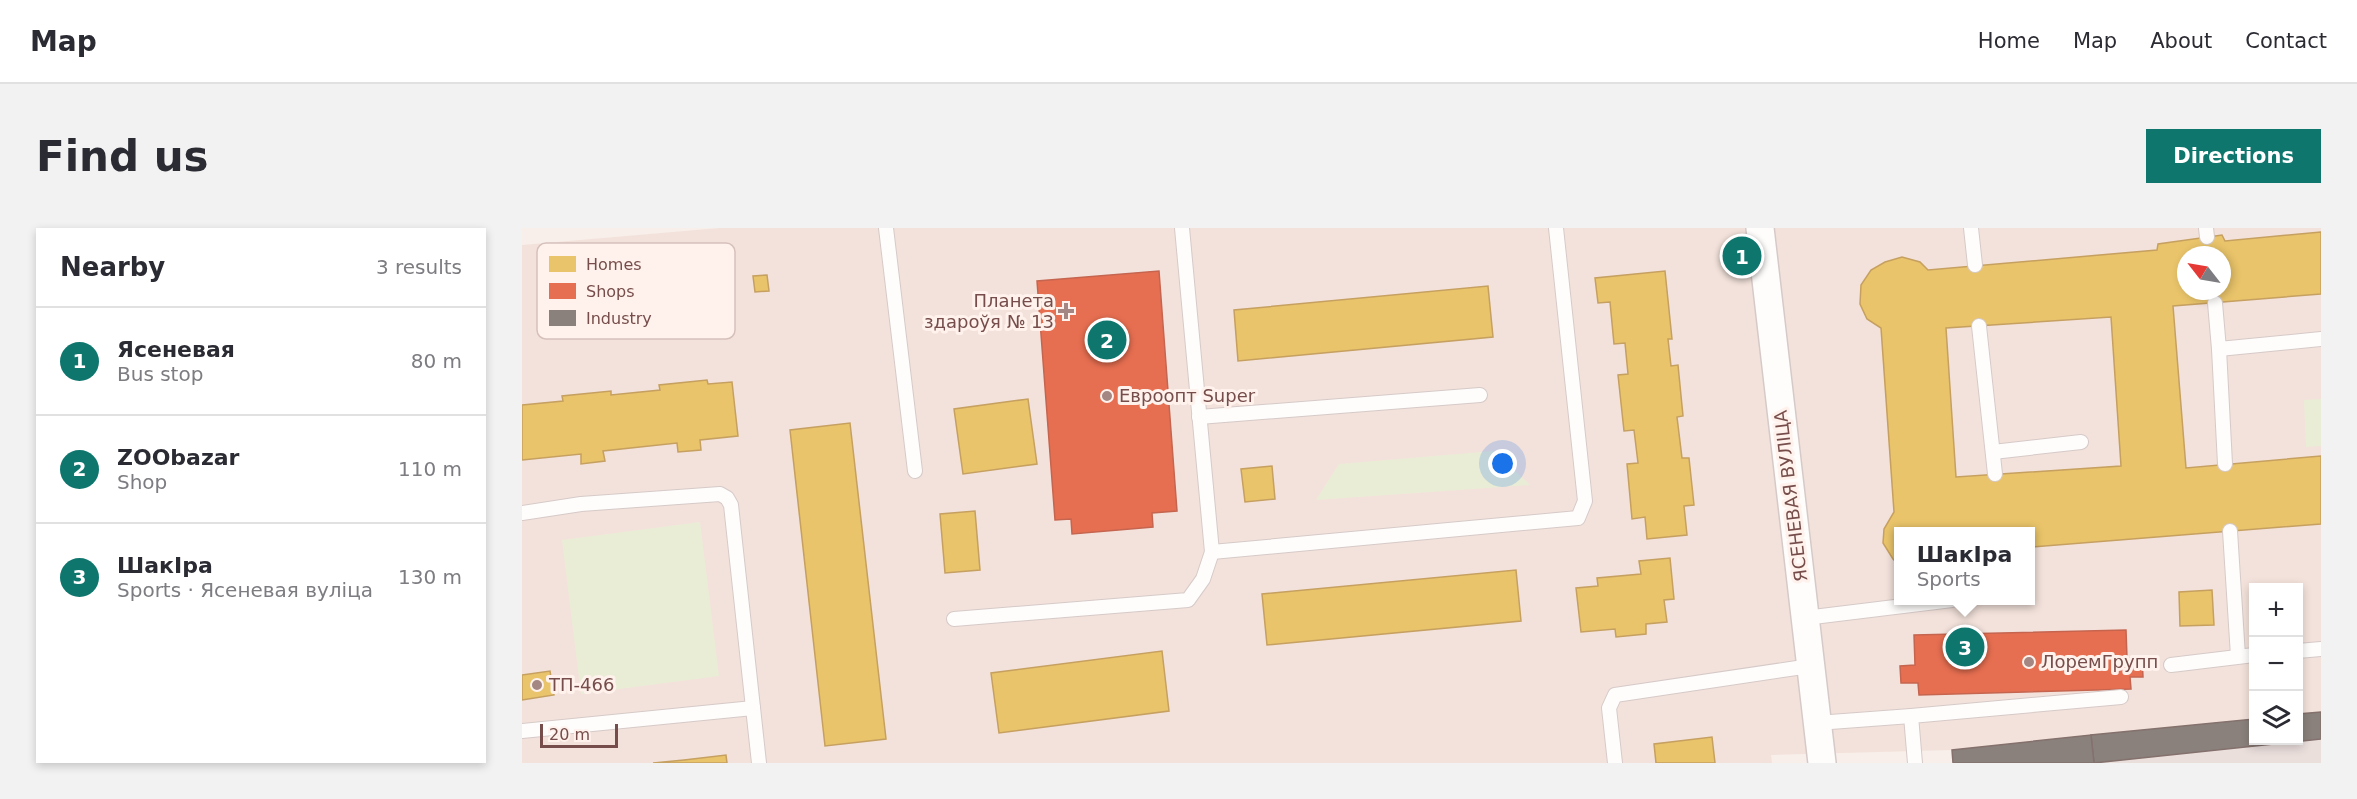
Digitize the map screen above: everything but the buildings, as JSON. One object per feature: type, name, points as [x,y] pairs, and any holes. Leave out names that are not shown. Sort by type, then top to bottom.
[{"type":"street","name":"ЯСЕНЕВАЯ ВУЛІЦА","points":[[1760,228],[1822,763]]},
{"type":"lane","points":[[886,228],[915,471]]},
{"type":"lane","points":[[954,619],[1188,600],[1203,579],[1212,552],[1182,228]]},
{"type":"lane","points":[[1212,552],[1578,518],[1585,501],[1556,228]]},
{"type":"lane","points":[[1971,228],[1975,265]]},
{"type":"lane","points":[[2215,303],[2225,464]]},
{"type":"lane","points":[[1979,326],[1995,474]]},
{"type":"lane","points":[[2219,349],[2321,339]]},
{"type":"lane","points":[[1199,417],[1480,395]]},
{"type":"lane","points":[[1993,452],[2081,442]]},
{"type":"lane","points":[[522,513],[581,504],[720,494],[727,498],[731,505],[759,763]]},
{"type":"lane","points":[[2230,531],[2238,656]]},
{"type":"lane","points":[[1805,618],[1911,605]]},
{"type":"lane","points":[[2303,651],[2321,649]]},
{"type":"lane","points":[[2170,665],[2249,655]]},
{"type":"lane","points":[[1610,762],[1609,708],[1615,695],[1810,666]]},
{"type":"lane","points":[[1817,723],[2121,697]]},
{"type":"lane","points":[[522,731],[753,708]]},
{"type":"lane","points":[[1911,716],[1915,763]]},
{"type":"shaded area","points":[[719,228],[2321,228],[2321,712],[2303,714],[2303,583],[2249,583],[2249,719],[1952,750],[1771,755],[1772,763],[522,763],[522,245],[537,244],[537,339],[735,339],[735,243],[545,243]]},
{"type":"shaded area","points":[[2321,712],[2321,763],[1953,763],[1952,750],[2249,719],[2249,745],[2303,745],[2303,734]]},
{"type":"green space","points":[[2321,399],[2321,446],[2306,447],[2304,400]]},
{"type":"green space","points":[[1494,451],[1530,485],[1316,500],[1339,464]]},
{"type":"green space","points":[[700,522],[719,676],[581,694],[562,540]]},
{"type":"place","name":"Ясеневая","points":[[1742,256]]},
{"type":"place","name":"Планета здароўя № 13","points":[[1066,311]]},
{"type":"place","name":"ZOObazar","points":[[1107,340]]},
{"type":"place","name":"Евроопт Super","points":[[1107,396]]},
{"type":"place","name":"ШакІра","points":[[1965,647]]},
{"type":"place","name":"ЛоремГрупп","points":[[2029,662]]},
{"type":"place","name":"ТП-466","points":[[537,685]]}]
